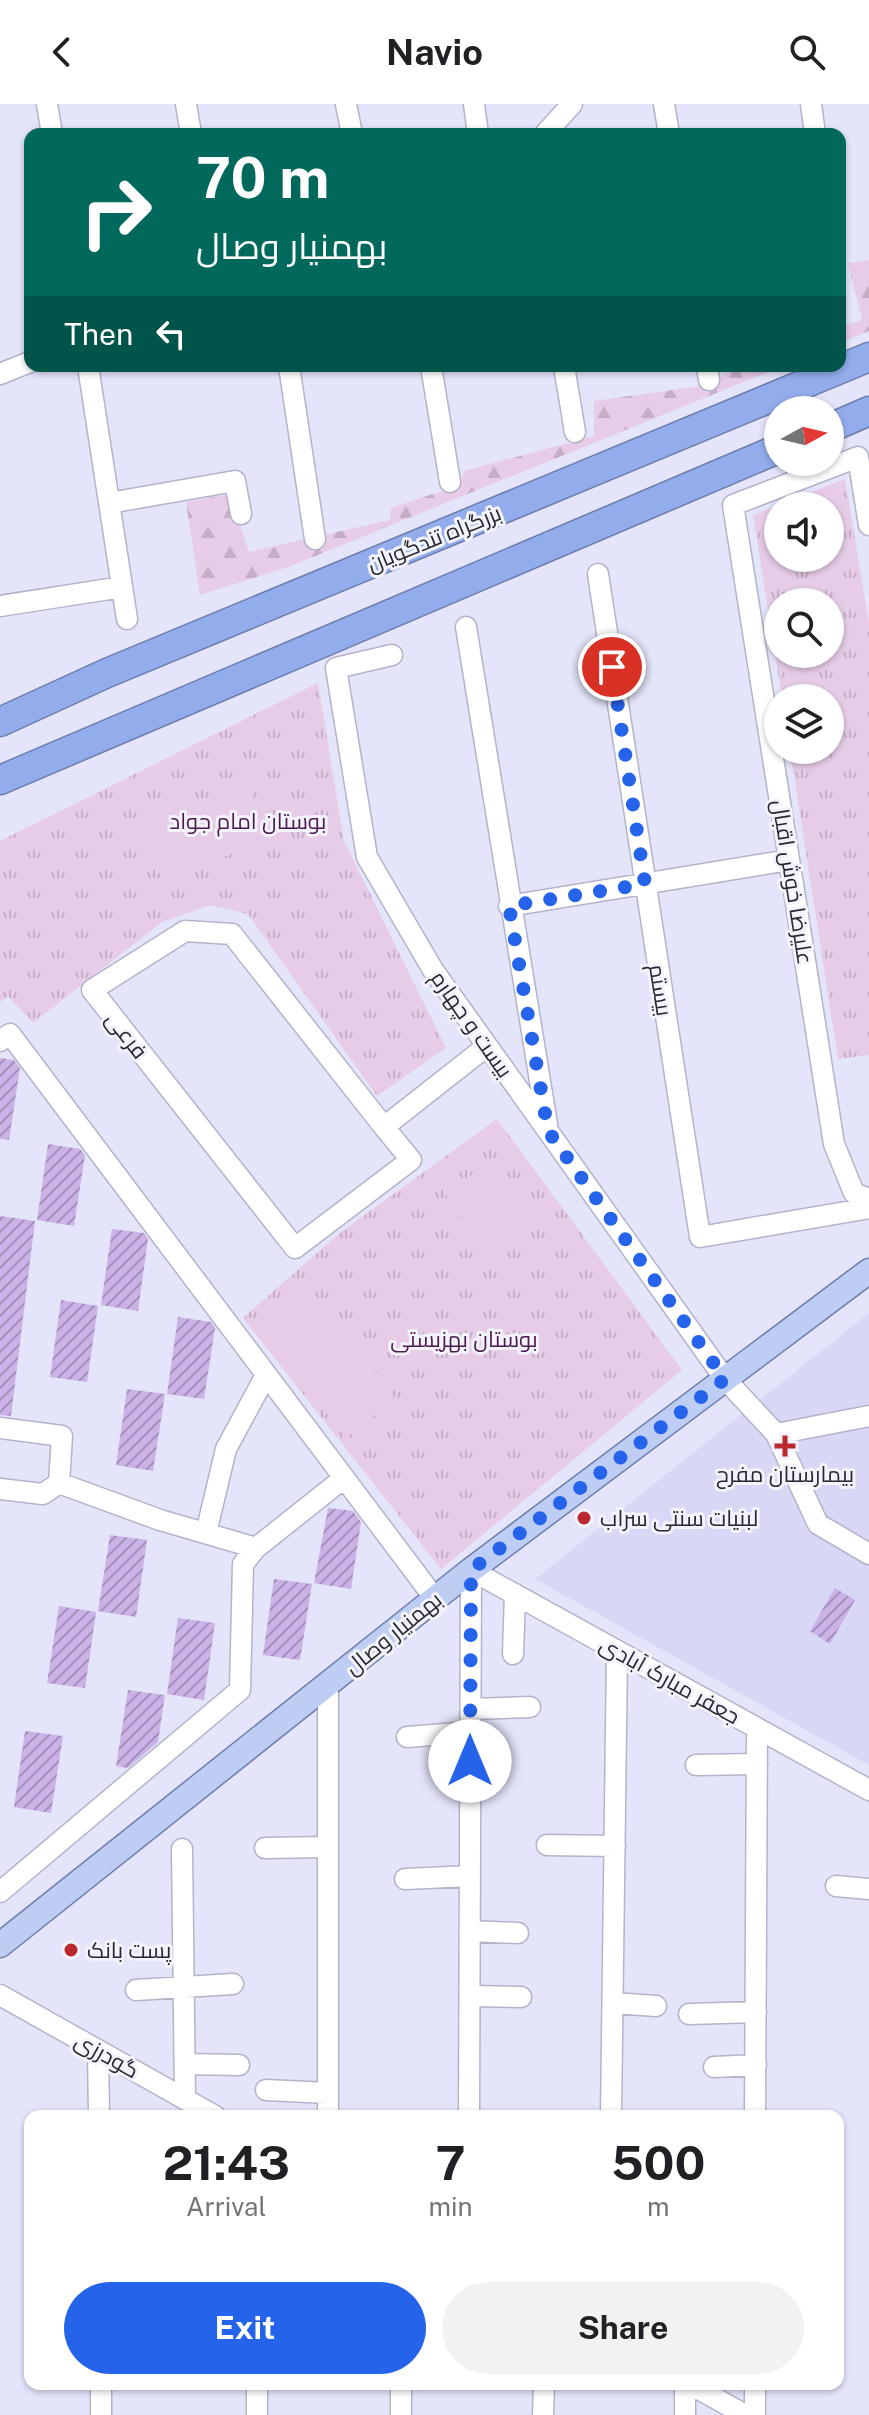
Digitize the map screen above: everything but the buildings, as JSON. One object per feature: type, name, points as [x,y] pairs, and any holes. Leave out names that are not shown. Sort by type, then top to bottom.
[{"type":"highway","name":"بزرگراه تندگویان","points":[[846,367],[869,357]]},
{"type":"highway","name":"بزرگراه تندگویان","points":[[7,715],[833,372]]},
{"type":"highway","points":[[844,422],[869,411]]},
{"type":"highway","points":[[2,780],[764,455]]},
{"type":"main road","name":"بهمنیار وصال","points":[[0,1945],[471,1570],[869,1271]]},
{"type":"street","points":[[47,104],[51,128]]},
{"type":"street","points":[[186,104],[190,128]]},
{"type":"street","points":[[346,104],[351,128]]},
{"type":"street","points":[[474,104],[477,128]]},
{"type":"street","points":[[550,128],[572,104]]},
{"type":"street","points":[[664,104],[668,128]]},
{"type":"street","points":[[811,104],[814,128]]},
{"type":"street","points":[[0,374],[24,364]]},
{"type":"street","points":[[89,372],[127,619]]},
{"type":"street","points":[[290,372],[315,539]]},
{"type":"street","points":[[432,372],[450,482]]},
{"type":"street","points":[[565,372],[575,432]]},
{"type":"street","name":"علیرضا خوش اقبال","points":[[869,525],[858,457],[733,505],[834,1144],[854,1193],[869,1199]]},
{"type":"street","points":[[109,503],[235,481],[241,514]]},
{"type":"street","name":"بیستم","points":[[598,574],[700,1237],[869,1208]]},
{"type":"street","points":[[0,606],[122,587]]},
{"type":"street","points":[[466,627],[548,1131]]},
{"type":"street","name":"بیست و چهارم","points":[[392,655],[336,668],[367,857],[433,970],[725,1379],[776,1434],[818,1524],[869,1554]]},
{"type":"street","points":[[509,906],[789,860]]},
{"type":"street","name":"فرعی","points":[[185,931],[232,934],[384,1127],[411,1160],[295,1248],[92,990],[185,931]]},
{"type":"street","points":[[0,1041],[10,1034],[436,1600]]},
{"type":"street","points":[[384,1127],[487,1046]]},
{"type":"street","points":[[206,1533],[226,1449],[266,1375]]},
{"type":"street","points":[[776,1434],[869,1416]]},
{"type":"street","points":[[0,1428],[62,1436],[59,1483]]},
{"type":"street","points":[[0,1892],[240,1690],[243,1564],[256,1548],[344,1478]]},
{"type":"street","points":[[59,1483],[256,1548]]},
{"type":"street","points":[[0,1489],[43,1494],[59,1483]]},
{"type":"street","points":[[469,2110],[471,1570]]},
{"type":"street","name":"جعفر مبارک آبادی","points":[[471,1570],[869,1790]]},
{"type":"street","points":[[513,1654],[515,1594]]},
{"type":"street","points":[[611,2110],[617,1651]]},
{"type":"street","points":[[328,1685],[328,2110]]},
{"type":"street","points":[[471,1709],[530,1707]]},
{"type":"street","points":[[755,2110],[757,1728]]},
{"type":"street","points":[[407,1737],[470,1732]]},
{"type":"street","points":[[696,1765],[757,1764]]},
{"type":"street","points":[[547,1845],[615,1846]]},
{"type":"street","points":[[265,1848],[328,1847]]},
{"type":"street","points":[[182,1849],[185,2099]]},
{"type":"street","points":[[405,1879],[470,1876]]},
{"type":"street","points":[[836,1886],[869,1889]]},
{"type":"street","points":[[470,1931],[518,1933]]},
{"type":"street","points":[[136,1990],[233,1984]]},
{"type":"street","name":"گودرزی","points":[[0,1995],[204,2110]]},
{"type":"street","points":[[470,1996],[521,1997]]},
{"type":"street","points":[[613,2003],[656,2006]]},
{"type":"street","points":[[689,2014],[756,2012]]},
{"type":"street","points":[[98,2050],[99,2110]]},
{"type":"street","points":[[185,2064],[239,2065]]},
{"type":"street","points":[[714,2067],[756,2065]]},
{"type":"street","points":[[266,2090],[328,2093]]},
{"type":"street","points":[[101,2390],[101,2415]]},
{"type":"street","points":[[257,2390],[257,2415]]},
{"type":"street","points":[[401,2390],[401,2415]]},
{"type":"street","points":[[543,2415],[544,2390]]},
{"type":"street","points":[[685,2415],[687,2390]]},
{"type":"street","points":[[698,2390],[745,2415]]},
{"type":"street","points":[[755,2390],[755,2415]]},
{"type":"shaded area","name":"بیمارستان مفرح","points":[[869,1313],[869,1765],[535,1579]]},
{"type":"green space","points":[[869,260],[869,331],[846,341],[846,325],[862,320],[848,263]]},
{"type":"green space","points":[[768,372],[288,567],[200,595],[186,502],[230,494],[249,552],[390,520],[391,508],[460,485],[464,471],[594,436],[594,401],[701,386],[729,373]]},
{"type":"green space","points":[[845,479],[869,623],[869,1055],[838,1059],[792,764],[844,764],[844,684],[780,684],[777,668],[844,668],[844,588],[765,588],[753,515],[764,511],[764,572],[844,572],[844,492],[812,492]]},
{"type":"green space","name":"بوستان امام جواد","points":[[318,683],[344,841],[446,1048],[377,1096],[248,914],[210,905],[162,922],[33,1023],[8,996],[0,1002],[0,841]]},
{"type":"green space","points":[[247,782],[270,838],[163,882],[140,825]]},
{"type":"green space","name":"بوستان بهزیستی","points":[[497,1119],[682,1370],[441,1569],[243,1318],[341,1232]]},
{"type":"green space","points":[[493,1160],[539,1225],[491,1259],[445,1193]]},
{"type":"green space","points":[[305,1283],[396,1399],[346,1438],[255,1322]]},
{"type":"place","name":"بیمارستان مفرح","points":[[785,1446]]},
{"type":"place","name":"لبنیات سنتی سراب","points":[[584,1518]]},
{"type":"place","name":"پست بانک","points":[[71,1950]]},
{"type":"route","points":[[470,1761],[471,1570],[725,1379],[548,1131],[509,906],[645,884],[612,667]]}]
